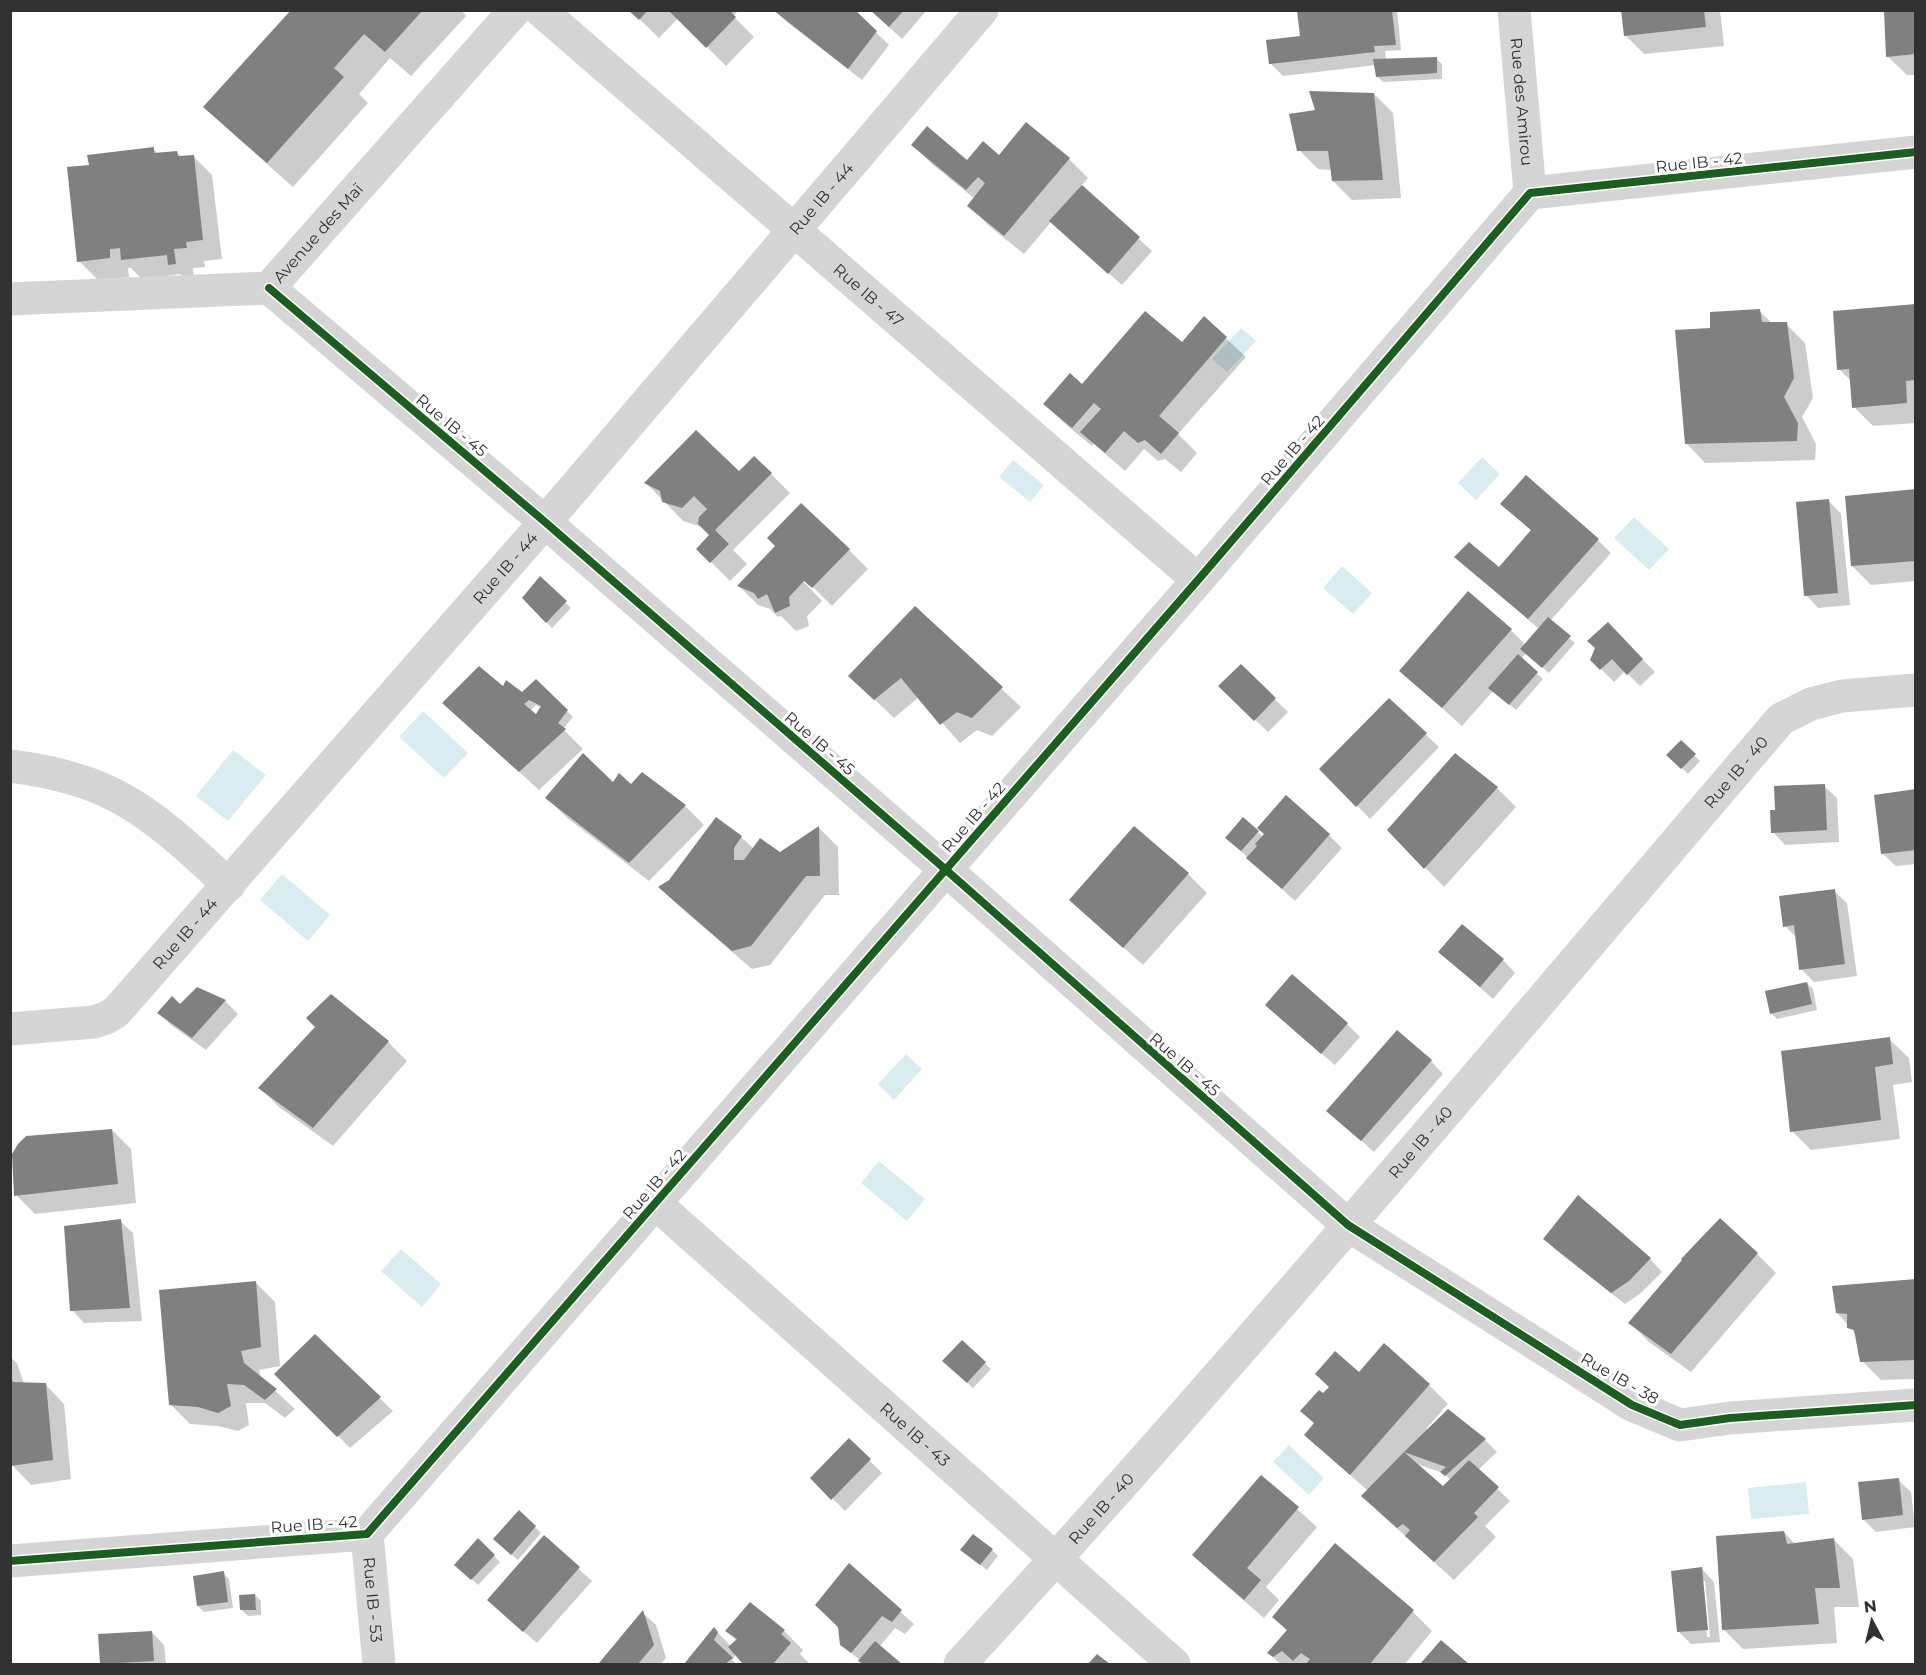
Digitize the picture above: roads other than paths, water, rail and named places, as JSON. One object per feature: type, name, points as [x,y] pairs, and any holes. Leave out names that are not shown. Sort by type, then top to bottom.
[{"type":"street","name":"Avenue des Maï","points":[[10,299],[269,288],[515,10]]},
{"type":"street","name":"Rue IB - 47","points":[[540,10],[1198,580]]},
{"type":"street","name":"Rue IB - 44","points":[[10,1029],[94,1022],[116,1012],[545,522],[982,10]]},
{"type":"street","name":"Rue des Amirou","points":[[1514,10],[1530,193]]},
{"type":"street","name":"Rue IB - 42","points":[[10,1561],[367,1534],[1198,580],[1530,193],[1916,153]]},
{"type":"street","name":"Rue IB - 45","points":[[269,288],[545,522],[945,869],[1347,1225]]},
{"type":"street","name":"Rue IB - 40","points":[[960,1665],[1057,1559],[1347,1225],[1781,719],[1811,704],[1842,696],[1916,690]]},
{"type":"street","points":[[10,766],[75,778],[128,802],[171,832],[229,885]]},
{"type":"street","name":"Rue IB - 43","points":[[655,1203],[1174,1665]]},
{"type":"street","name":"Rue IB - 38","points":[[1347,1225],[1632,1405],[1680,1425],[1730,1418],[1916,1405]]},
{"type":"street","name":"Rue IB - 53","points":[[367,1534],[379,1665]]}]
